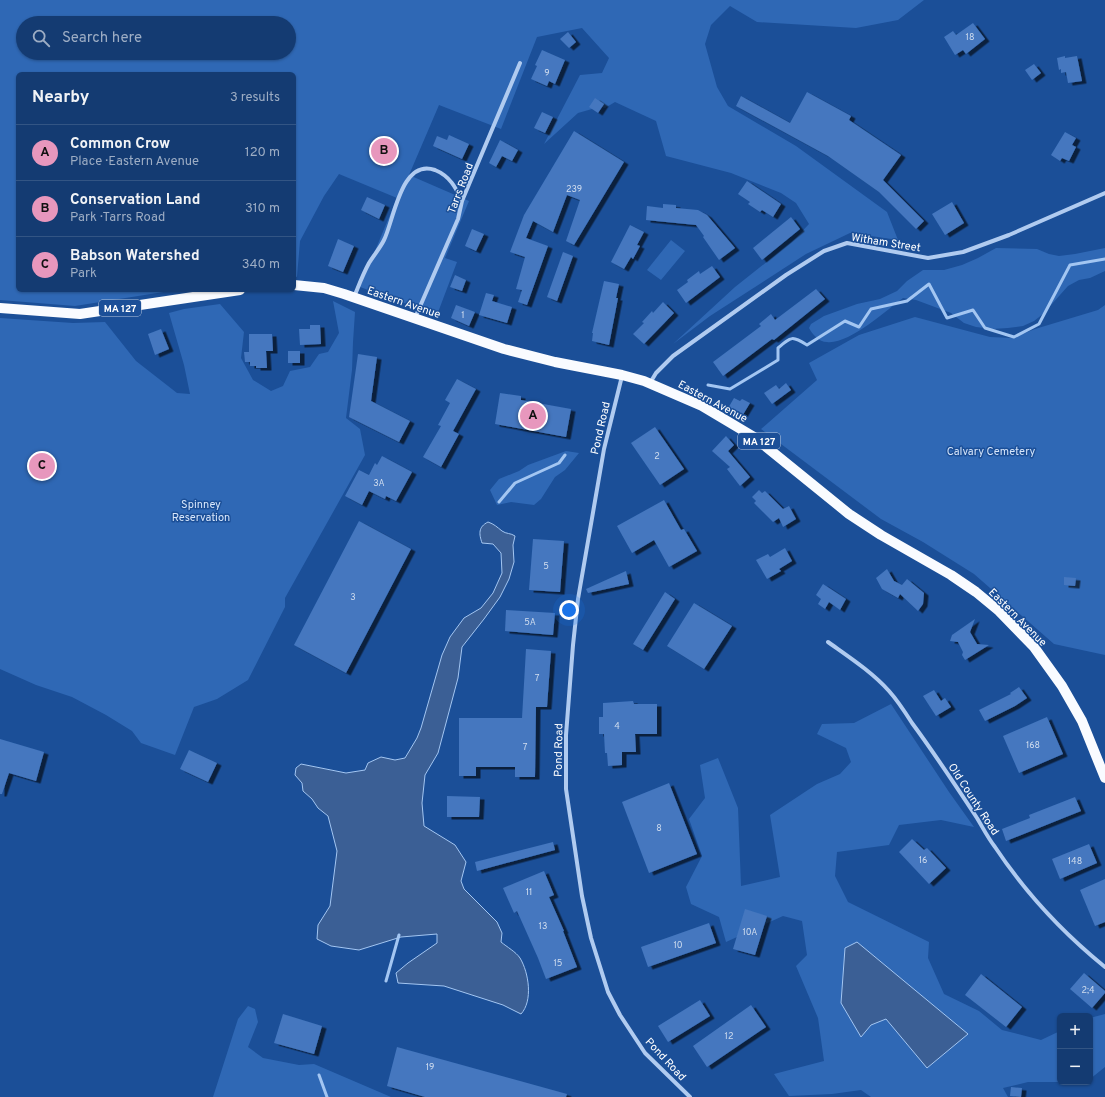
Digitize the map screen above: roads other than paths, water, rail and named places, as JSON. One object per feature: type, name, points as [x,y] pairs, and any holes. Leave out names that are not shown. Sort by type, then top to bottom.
[{"type":"main road","name":"Eastern Avenue","points":[[296,285],[308,285],[324,288],[354,297],[504,350],[622,375],[650,383],[702,406],[754,437],[849,514],[881,535],[951,575],[976,592],[999,611],[1034,647],[1062,686],[1082,721],[1105,778]]},
{"type":"main road","name":"MA 127","points":[[0,308],[80,314],[227,292]]},
{"type":"street","name":"Tarrs Road","points":[[415,318],[458,219],[462,201],[520,63]]},
{"type":"street","points":[[354,297],[369,264],[385,239],[402,188],[410,178],[420,170],[430,169],[440,172],[449,178],[462,201]]},
{"type":"street","name":"Witham Street","points":[[650,383],[656,373],[673,356],[749,301],[824,251],[847,243],[928,258],[963,252],[1009,235],[1105,193]]},
{"type":"street","name":"Pond Road","points":[[622,375],[604,449],[578,599],[566,736],[566,789],[582,896],[591,938],[608,992],[620,1015],[645,1052],[690,1097]]},
{"type":"street","name":"Old County Road","points":[[828,642],[860,666],[889,691],[922,736],[1014,874],[1032,896],[1081,948],[1105,967]]},
{"type":"waterway","points":[[708,385],[730,389],[778,360],[778,348],[789,339],[795,339],[807,345],[845,321],[859,327],[871,309],[907,301],[929,284],[947,318],[973,310],[985,328],[1014,337],[1039,324],[1070,265],[1105,259]]},
{"type":"waterway","points":[[499,502],[515,483],[559,463],[565,455]]},
{"type":"waterway","points":[[386,981],[399,935]]},
{"type":"waterway","points":[[319,1075],[327,1097]]},
{"type":"place","name":"Conservation Land","points":[[384,151]]},
{"type":"place","name":"Common Crow","points":[[533,416]]},
{"type":"place","name":"Babson Watershed","points":[[42,466]]},
{"type":"park label","name":"Calvary Cemetery","points":[[991,451]]},
{"type":"park label","name":"Spinney Reservation","points":[[201,510]]}]
